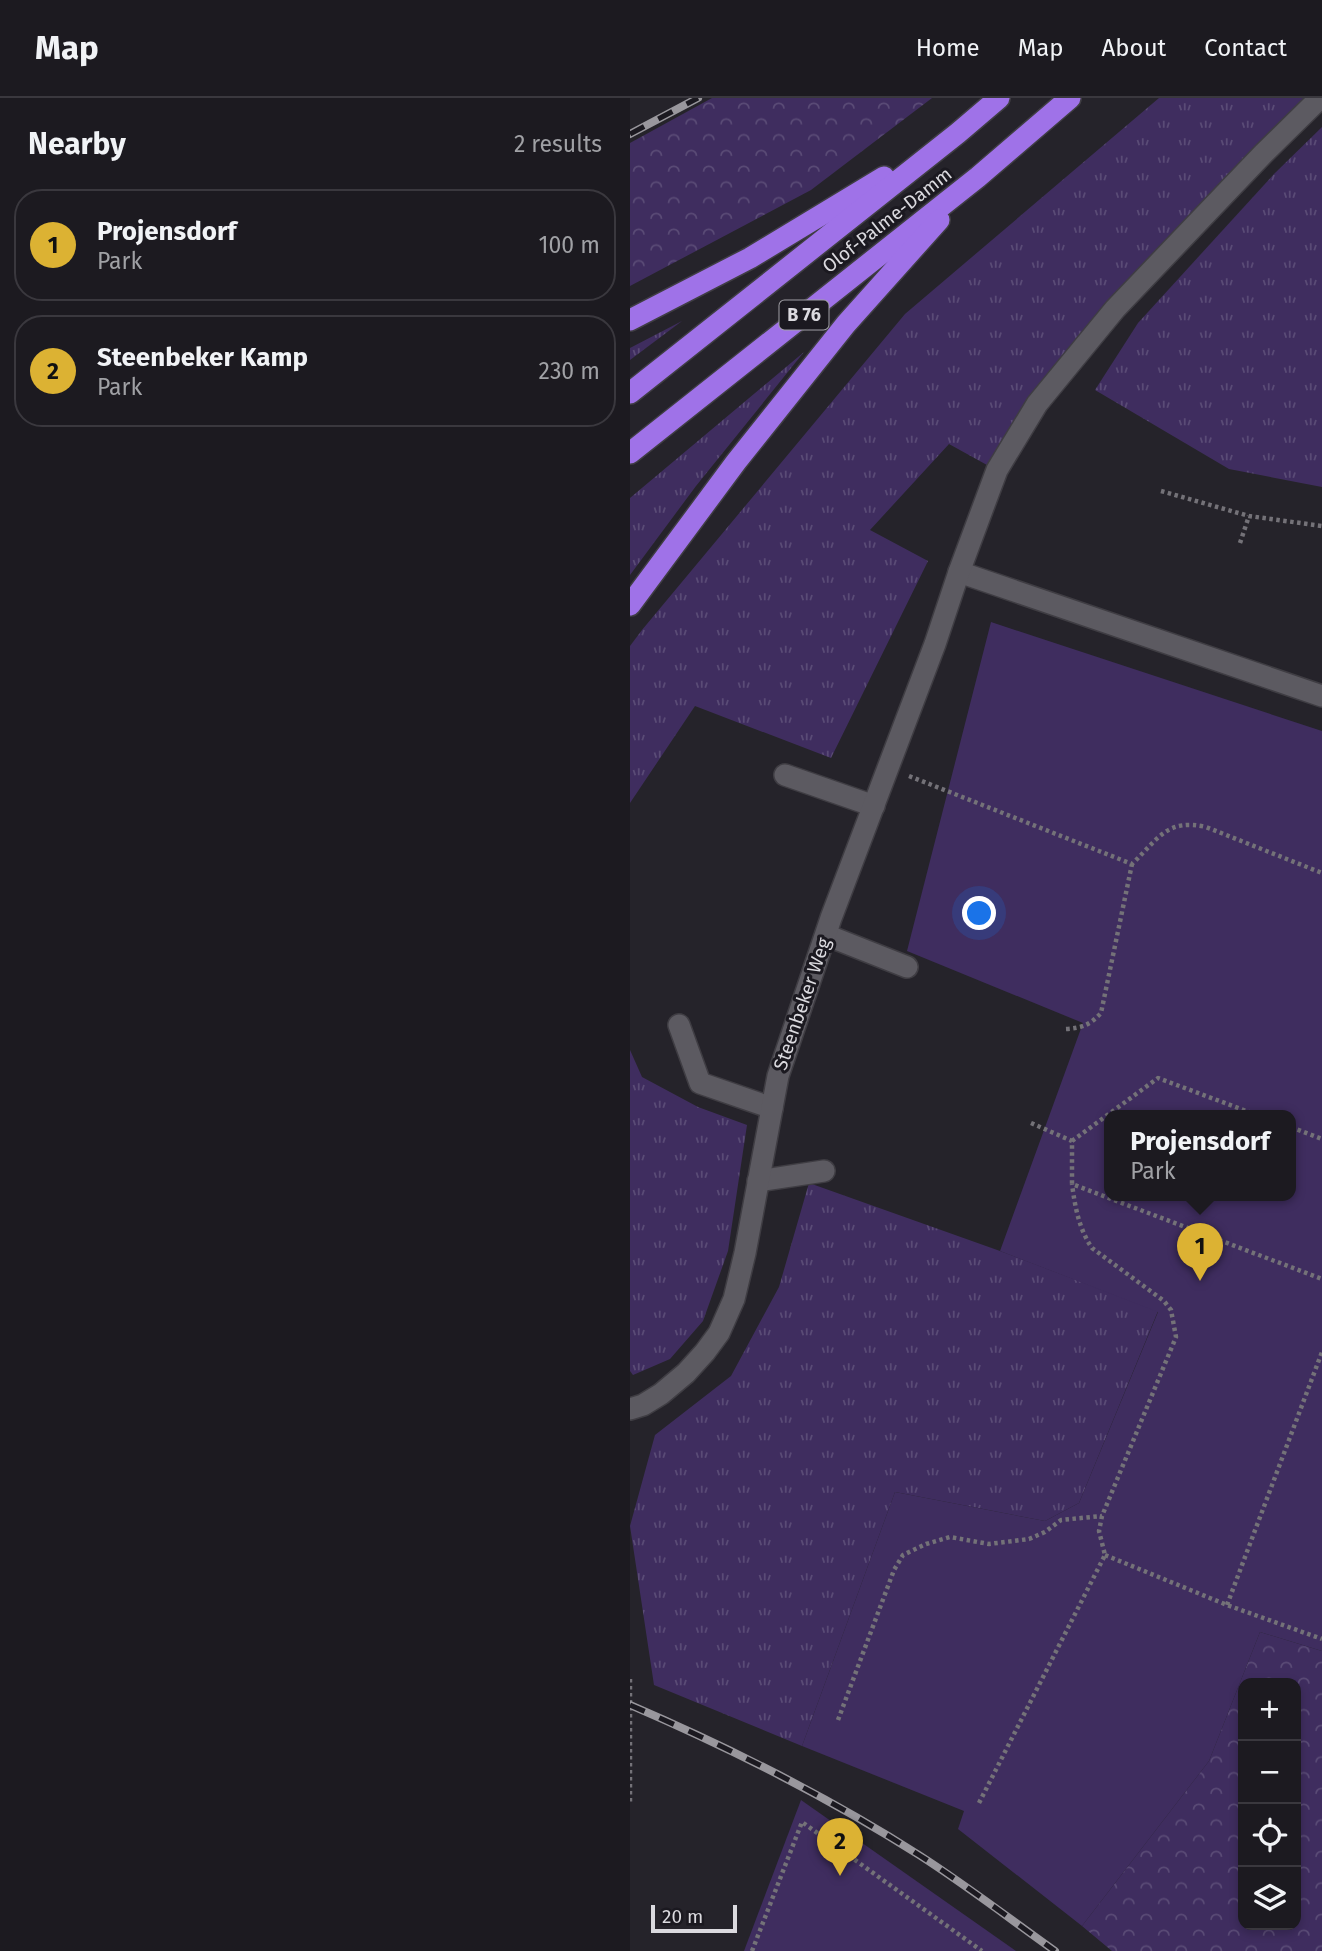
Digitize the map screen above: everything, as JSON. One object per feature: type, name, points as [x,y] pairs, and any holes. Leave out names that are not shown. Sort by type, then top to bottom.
[{"type":"highway","name":"Olof-Palme-Damm","points":[[630,393],[999,98]]},
{"type":"highway","name":"Olof-Palme-Damm","points":[[630,453],[978,177],[1070,98]]},
{"type":"highway","points":[[630,320],[750,258],[958,133]]},
{"type":"highway","points":[[630,606],[736,462],[846,324],[978,177]]},
{"type":"street","name":"Steenbeker Weg","points":[[630,1409],[661,1394],[686,1373],[719,1334],[734,1299],[746,1253],[778,1076],[826,935],[997,470],[1037,404],[1115,309],[1320,98]]},
{"type":"street","points":[[958,572],[1322,696]]},
{"type":"street","points":[[785,775],[874,806]]},
{"type":"street","points":[[826,935],[907,967]]},
{"type":"street","points":[[679,1025],[700,1083],[772,1108]]},
{"type":"street","points":[[758,1181],[824,1171]]},
{"type":"path","points":[[1161,491],[1249,516],[1322,526]]},
{"type":"path","points":[[1240,543],[1249,516]]},
{"type":"path","points":[[888,768],[1132,864]]},
{"type":"path","points":[[1066,1029],[1090,1024],[1101,1013],[1132,864],[1169,828],[1192,824],[1206,827],[1322,873]]},
{"type":"path","points":[[1114,1110],[1158,1078],[1244,1110]]},
{"type":"path","points":[[1072,1141],[1104,1118]]},
{"type":"path","points":[[1031,1122],[1072,1141]]},
{"type":"path","points":[[1296,1129],[1322,1139]]},
{"type":"path","points":[[979,1803],[1105,1555],[1100,1531],[1102,1516],[1176,1337],[1171,1310],[1164,1301],[1092,1248],[1084,1237],[1075,1207],[1072,1141]]},
{"type":"path","points":[[1073,1184],[1104,1196]]},
{"type":"path","points":[[1118,1201],[1322,1279]]},
{"type":"path","points":[[1227,1605],[1322,1352]]},
{"type":"path","points":[[838,1720],[894,1570],[903,1555],[926,1544],[950,1538],[989,1544],[1029,1539],[1045,1532],[1061,1520],[1102,1516]]},
{"type":"path","points":[[1105,1555],[1227,1605],[1322,1639]]},
{"type":"path","points":[[630,1679],[630,1803]]},
{"type":"path","points":[[752,1951],[802,1822],[982,1951]]},
{"type":"green space","points":[[712,98],[932,98],[811,190],[630,286],[630,143]]},
{"type":"green space","points":[[1159,98],[1313,98],[1108,304],[987,465],[949,444],[870,530],[928,561],[831,758],[695,706],[630,803],[630,646],[642,630],[905,314]]},
{"type":"green space","points":[[1322,127],[1322,487],[1229,469],[1095,390],[1138,323],[1274,174]]},
{"type":"green space","points":[[682,321],[630,360],[630,348]]},
{"type":"green space","points":[[804,352],[696,486],[630,575],[630,498]]},
{"type":"green space","points":[[991,622],[1322,731],[1322,1651],[1260,1632],[1242,1678],[1238,1678],[1238,1688],[1209,1761],[1082,1926],[958,1829],[964,1811],[802,1746],[895,1492],[1045,1521],[1079,1503],[1158,1312],[1000,1251],[1083,1023],[907,951]]},
{"type":"green space","points":[[630,1050],[642,1077],[698,1107],[747,1125],[728,1251],[703,1321],[670,1359],[633,1375],[630,1371]]},
{"type":"green space","points":[[809,1183],[1158,1311],[1079,1503],[1045,1521],[895,1492],[802,1746],[654,1685],[630,1526],[655,1435],[731,1376],[779,1287]]},
{"type":"green space","points":[[1260,1632],[1322,1651],[1322,1951],[1112,1951],[1082,1926],[1209,1761],[1238,1688],[1238,1930],[1301,1930],[1301,1678],[1242,1678]]},
{"type":"green space","points":[[801,1800],[1016,1951],[744,1951]]},
{"type":"railway","points":[[630,134],[698,98]]},
{"type":"railway","points":[[630,1705],[705,1738],[850,1813],[936,1866],[1055,1951]]},
{"type":"place","name":"Projensdorf","points":[[1200,1281]]},
{"type":"place","name":"Steenbeker Kamp","points":[[840,1876]]}]
